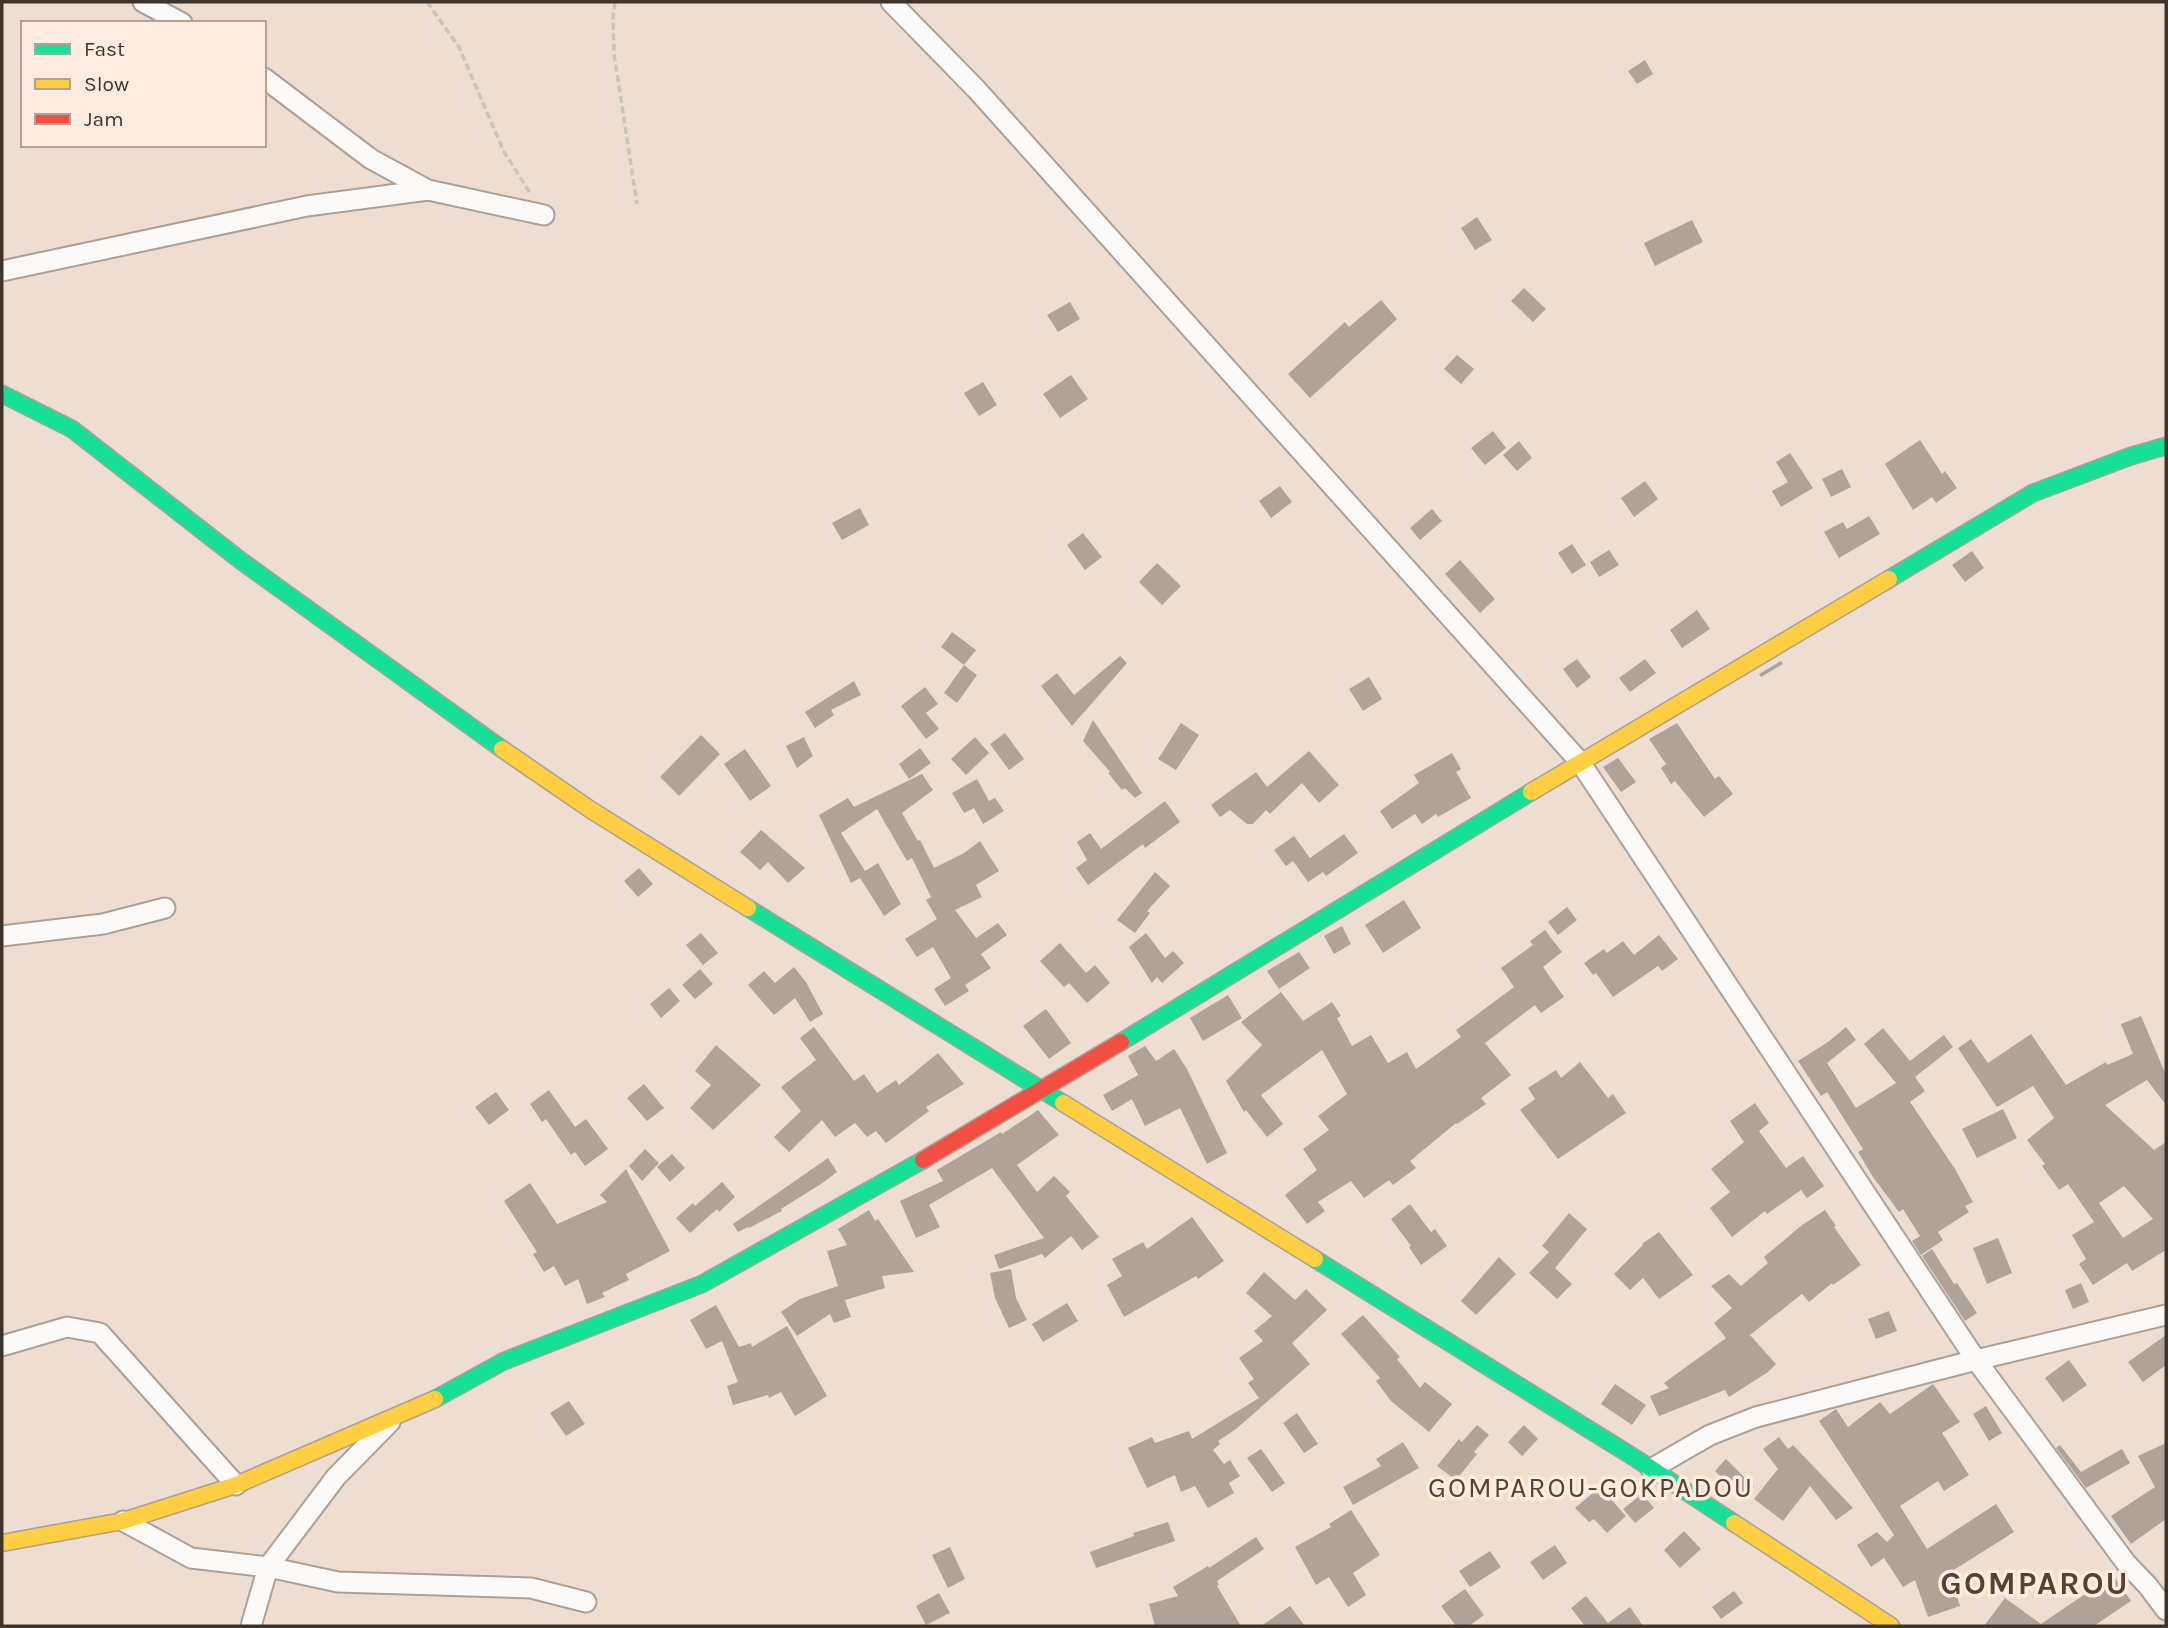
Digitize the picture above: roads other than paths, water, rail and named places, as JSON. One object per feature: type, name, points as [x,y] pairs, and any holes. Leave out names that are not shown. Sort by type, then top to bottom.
[{"type":"street","points":[[144,2],[178,21]]},
{"type":"street","points":[[891,2],[977,90],[1580,762],[1976,1360],[2126,1563],[2148,1586],[2166,1611]]},
{"type":"street","points":[[266,80],[371,159],[428,190],[544,215]]},
{"type":"street","points":[[2,271],[307,206],[428,190]]},
{"type":"street","points":[[2,394],[72,429],[240,560],[466,725],[591,810],[1651,1469],[1891,1626]]},
{"type":"street","points":[[2,1543],[123,1521],[236,1485],[441,1396],[504,1361],[702,1284],[868,1192],[1042,1090],[1580,762],[2033,493],[2131,456],[2166,446]]},
{"type":"street","points":[[2,936],[103,924],[165,908]]},
{"type":"street","points":[[1651,1469],[1710,1436],[1756,1417],[1976,1360],[2166,1315]]},
{"type":"street","points":[[2,1346],[67,1327],[100,1333],[236,1485]]},
{"type":"street","points":[[251,1626],[268,1567],[336,1477],[398,1414]]},
{"type":"street","points":[[123,1521],[191,1558],[268,1567],[338,1582],[531,1588],[586,1602]]},
{"type":"district","name":"GOMPAROU-GOKPADOU","points":[[1591,1487]]},
{"type":"district","name":"GOMPAROU","points":[[2035,1583]]}]
